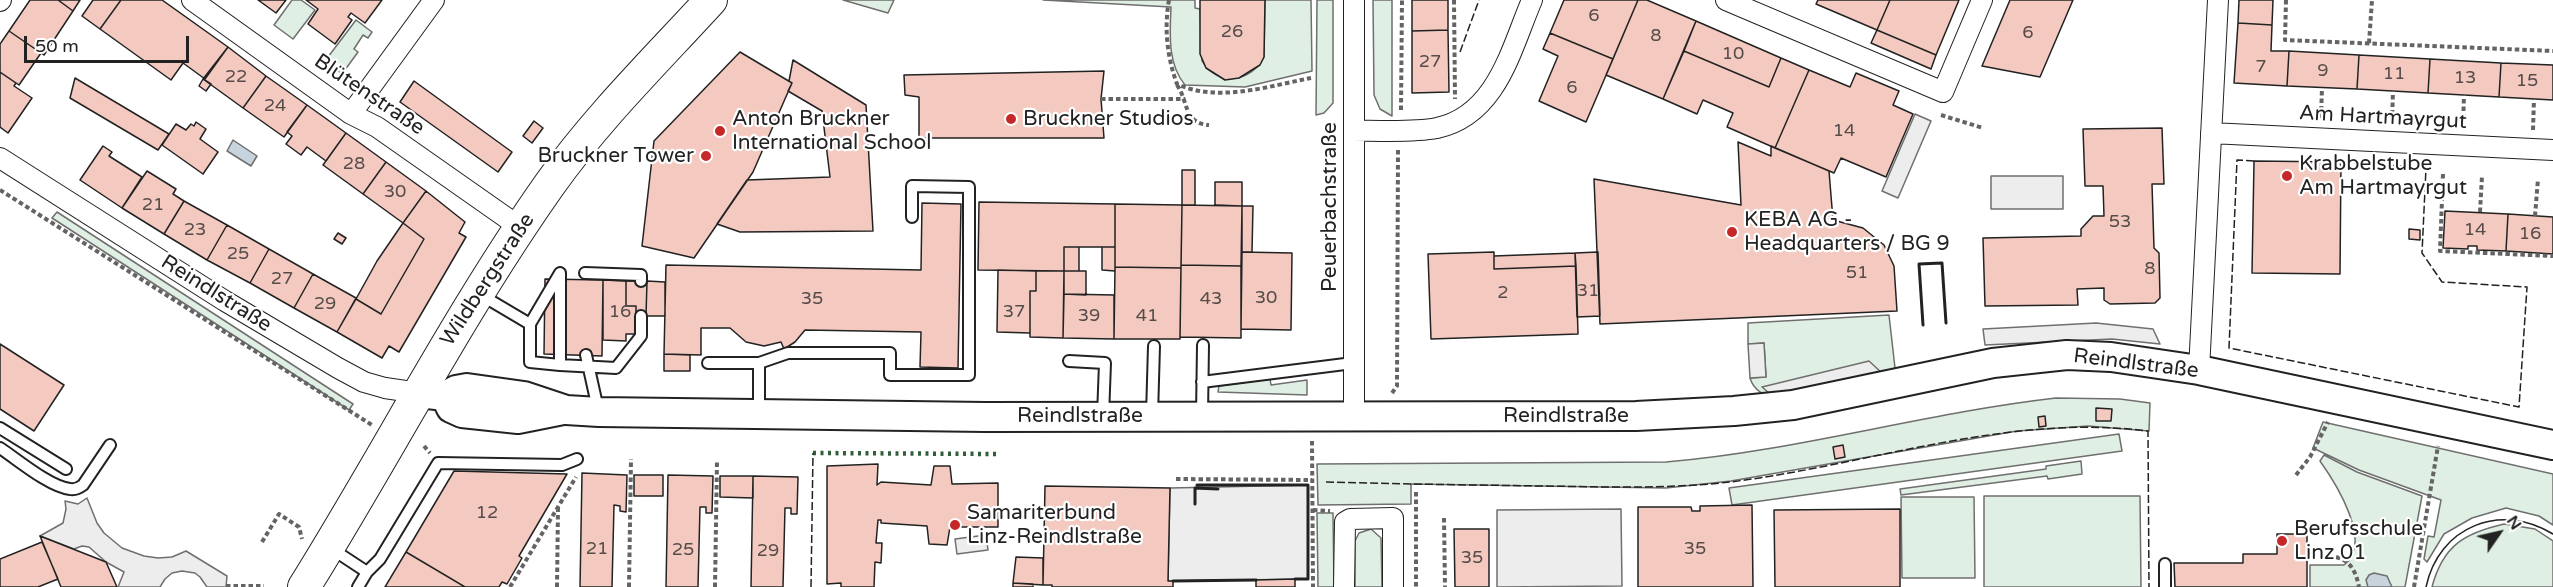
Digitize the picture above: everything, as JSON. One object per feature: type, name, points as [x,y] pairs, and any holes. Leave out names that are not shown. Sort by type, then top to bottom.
[{"type":"main road","name":"Wildbergstraße","points":[[304,587],[432,395],[479,294],[521,228],[582,141],[711,0]]},
{"type":"street","name":"Blütenstraße","points":[[192,0],[351,114],[376,127],[521,228]]},
{"type":"street","points":[[351,114],[434,0]]},
{"type":"street","name":"Peuerbachstraße","points":[[1354,0],[1354,415]]},
{"type":"street","points":[[1354,131],[1435,129],[1454,124],[1468,116],[1483,104],[1495,87],[1532,0]]},
{"type":"street","points":[[1726,0],[1943,92],[1982,0]]},
{"type":"street","points":[[2199,370],[2218,0]]},
{"type":"street","name":"Am Hartmayrgut","points":[[2211,134],[2553,150]]},
{"type":"street","name":"Reindlstraße","points":[[0,158],[225,301],[338,368],[364,382],[385,388],[432,395],[467,388],[524,396],[566,410],[599,412],[1103,416],[1636,416],[1734,411],[1793,405],[1993,363],[2067,355],[2111,357],[2199,370],[2553,445]]},
{"type":"street","points":[[1344,587],[1344,525],[1346,520],[1392,518],[1393,587]]},
{"type":"lane","points":[[708,363],[759,363],[788,353],[890,354],[890,375],[969,375],[969,187],[912,186],[912,217]]},
{"type":"lane","points":[[560,365],[560,273],[530,324],[530,362],[560,365],[616,368],[641,336],[641,316]]},
{"type":"lane","points":[[585,273],[641,278]]},
{"type":"lane","points":[[479,294],[530,324]]},
{"type":"lane","points":[[1202,415],[1203,345]]},
{"type":"lane","points":[[1152,416],[1154,346]]},
{"type":"lane","points":[[586,355],[599,412]]},
{"type":"lane","points":[[1069,361],[1105,363],[1103,416]]},
{"type":"lane","points":[[759,363],[759,414]]},
{"type":"lane","points":[[1202,382],[1353,363]]},
{"type":"lane","points":[[0,428],[66,469]]},
{"type":"lane","points":[[0,448],[55,484],[77,489],[83,485],[110,445]]},
{"type":"lane","points":[[358,587],[367,572],[380,559],[438,463],[562,465],[577,459]]},
{"type":"lane","points":[[329,547],[367,572]]},
{"type":"lane","points":[[2165,564],[2165,587]]},
{"type":"path","points":[[1169,0],[1168,55],[1177,84],[1192,120],[1199,124],[1209,125]]},
{"type":"path","points":[[1386,415],[1387,400],[1397,386],[1398,144],[1402,130],[1402,0]]},
{"type":"path","points":[[1454,0],[1455,102]]},
{"type":"path","points":[[2286,0],[2285,39],[2553,51]]},
{"type":"path","points":[[2369,43],[2372,0]]},
{"type":"path","points":[[1177,84],[1200,92],[1225,92],[1311,78]]},
{"type":"path","points":[[2320,125],[2322,88]]},
{"type":"path","points":[[2391,129],[2393,91]]},
{"type":"path","points":[[2462,133],[2464,95]]},
{"type":"path","points":[[1101,99],[1185,99]]},
{"type":"path","points":[[2532,136],[2534,99]]},
{"type":"path","points":[[1941,115],[1983,128]]},
{"type":"path","points":[[2443,174],[2440,251],[2553,256]]},
{"type":"path","points":[[2480,213],[2482,176]]},
{"type":"path","points":[[2535,216],[2538,179]]},
{"type":"path","points":[[0,190],[363,420]]},
{"type":"path","points":[[2296,475],[2310,457],[2329,419]]},
{"type":"path","points":[[1312,437],[1313,587]]},
{"type":"path","points":[[2414,587],[2439,444]]},
{"type":"path","points":[[510,587],[577,477],[577,459]]},
{"type":"path","points":[[629,587],[631,459]]},
{"type":"path","points":[[715,587],[717,460]]},
{"type":"path","points":[[1176,479],[1312,480]]},
{"type":"path","points":[[1416,492],[1416,587]]},
{"type":"path","points":[[557,587],[558,508]]},
{"type":"path","points":[[262,542],[279,514],[299,527]]},
{"type":"path","points":[[1444,518],[1445,587]]},
{"type":"path","points":[[2336,557],[2344,559],[2351,566],[2359,587]]},
{"type":"path","points":[[226,586],[264,586]]},
{"type":"green space","points":[[292,0],[301,0],[315,10],[293,39],[274,25]]},
{"type":"green space","points":[[843,0],[894,0],[888,13]]},
{"type":"green space","points":[[1043,0],[1195,0],[1195,8],[1200,9],[1202,61],[1216,75],[1234,78],[1251,72],[1264,57],[1265,0],[1311,0],[1312,71],[1245,87],[1185,85],[1172,58],[1171,7]]},
{"type":"green space","points":[[1317,0],[1333,0],[1333,103],[1324,113],[1316,115]]},
{"type":"green space","points":[[1373,0],[1392,0],[1392,116],[1380,109],[1374,95]]},
{"type":"green space","points":[[356,20],[372,32],[368,38],[363,35],[354,49],[358,52],[342,74],[325,61]]},
{"type":"green space","points":[[57,212],[353,404],[349,410],[52,218]]},
{"type":"green space","points":[[1889,315],[1895,368],[1893,371],[1763,387],[1776,399],[1760,392],[1750,378],[1766,377],[1764,343],[1748,344],[1748,323]]},
{"type":"green space","points":[[1270,379],[1271,385],[1307,380],[1307,395],[1218,392],[1219,386]]},
{"type":"green space","points":[[2056,398],[2120,399],[2150,403],[2149,431],[2088,426],[2017,431],[1731,481],[1666,488],[1411,484],[1411,504],[1318,505],[1317,464],[1666,462],[1764,449],[1958,413]]},
{"type":"green space","points":[[2323,422],[2553,474],[2553,525],[2539,516],[2506,508],[2472,518],[2444,534],[2427,562],[2424,559],[2428,536],[2434,537],[2441,500],[2359,470],[2313,448]]},
{"type":"green space","points":[[2119,434],[2122,451],[1732,505],[1729,488]]},
{"type":"green space","points":[[2324,455],[2357,472],[2422,496],[2405,587],[2310,587],[2310,565],[2344,565],[2352,555],[2355,542],[2354,528],[2349,513],[2320,461]]},
{"type":"green space","points":[[2081,461],[2082,474],[2048,479],[2047,476],[1901,495],[1900,489],[2046,469],[2046,466]]},
{"type":"green space","points":[[1984,496],[2140,496],[2141,587],[1984,587]]},
{"type":"green space","points":[[1901,497],[1974,497],[1975,578],[1902,578]]},
{"type":"green space","points":[[1317,513],[1333,513],[1334,587],[1318,587]]},
{"type":"green space","points":[[2504,524],[2535,529],[2553,541],[2553,587],[2432,587],[2442,561],[2458,543],[2478,532]]},
{"type":"green space","points":[[1371,529],[1381,538],[1382,587],[1355,587],[1355,541],[1359,533]]},
{"type":"shaded area","points":[[1915,114],[1931,121],[1898,198],[1882,191]]},
{"type":"shaded area","points":[[233,140],[257,156],[251,166],[227,151]]},
{"type":"shaded area","points":[[1991,176],[2063,176],[2063,209],[1991,209]]},
{"type":"shaded area","points":[[2096,323],[2153,329],[2160,344],[2112,339],[1985,345],[1983,329]]},
{"type":"shaded area","points":[[1764,343],[1766,377],[1750,378],[1748,344]]},
{"type":"shaded area","points":[[1869,361],[1883,374],[1776,399],[1762,387]]},
{"type":"shaded area","points":[[1308,485],[1308,579],[1168,581],[1170,488]]},
{"type":"shaded area","points":[[87,498],[97,523],[104,533],[122,548],[144,556],[158,558],[172,557],[186,551],[227,576],[226,587],[207,587],[195,573],[182,571],[172,573],[160,587],[118,587],[124,572],[106,562],[89,547],[82,546],[74,549],[40,536],[63,523],[65,501],[78,504]]},
{"type":"shaded area","points":[[1621,509],[1622,586],[1497,587],[1497,510]]},
{"type":"shaded area","points":[[986,535],[988,550],[957,554],[955,539]]},
{"type":"shaded area","points":[[2374,573],[2387,576],[2392,587],[2368,587],[2366,580]]},
{"type":"building","points":[[30,0],[58,0],[73,11],[44,55],[9,31]]},
{"type":"building","points":[[58,0],[80,0],[73,11]]},
{"type":"building","points":[[93,0],[121,0],[100,29],[82,16]]},
{"type":"building","points":[[121,0],[162,0],[228,47],[205,79],[183,63],[171,80],[100,29]]},
{"type":"building","points":[[258,0],[286,0],[276,13]]},
{"type":"building","points":[[306,0],[382,0],[365,23],[351,13],[348,17],[352,20],[335,44],[308,24],[318,9]]},
{"type":"building","points":[[1200,0],[1265,0],[1264,57],[1260,65],[1239,78],[1225,80],[1206,68],[1200,54]]},
{"type":"building","points":[[1412,0],[1448,0],[1448,30],[1412,31]]},
{"type":"building","points":[[1564,0],[1638,0],[1613,59],[1550,33]]},
{"type":"building","points":[[1638,0],[1647,0],[1696,21],[1663,99],[1606,75]]},
{"type":"building","points":[[1818,0],[1890,0],[1877,30],[1816,4]]},
{"type":"building","points":[[1890,0],[1959,0],[1936,55],[1877,30]]},
{"type":"building","points":[[2010,0],[2073,0],[2040,77],[1982,66]]},
{"type":"building","points":[[2239,0],[2273,0],[2272,25],[2238,23]]},
{"type":"building","points":[[1696,21],[1781,58],[1769,87],[1684,51]]},
{"type":"building","points":[[2238,23],[2272,25],[2271,51],[2289,51],[2287,86],[2234,83]]},
{"type":"building","points":[[1448,30],[1449,92],[1412,93],[1412,31]]},
{"type":"building","points":[[1877,30],[1936,55],[1931,69],[1871,43]]},
{"type":"building","points":[[9,31],[41,53],[19,85],[0,72],[0,44]]},
{"type":"building","points":[[1550,33],[1613,59],[1586,122],[1539,101],[1558,56],[1543,49]]},
{"type":"building","points":[[228,47],[266,76],[243,108],[203,79]]},
{"type":"building","points":[[1684,51],[1769,87],[1781,58],[1809,70],[1775,148],[1727,127],[1733,113],[1703,100],[1697,114],[1663,99]]},
{"type":"building","points":[[2289,51],[2359,55],[2357,89],[2287,86]]},
{"type":"building","name":"Bruckner Tower","points":[[740,52],[792,83],[753,172],[694,258],[642,246],[654,141]]},
{"type":"building","points":[[2359,55],[2430,59],[2428,93],[2357,89]]},
{"type":"building","points":[[2430,59],[2501,63],[2499,97],[2428,93]]},
{"type":"building","points":[[793,60],[866,105],[873,231],[740,232],[717,224],[747,180],[830,177],[822,111],[788,91],[792,83],[789,81]]},
{"type":"building","points":[[2501,63],[2553,65],[2553,100],[2499,97]]},
{"type":"building","points":[[1809,70],[1850,87],[1856,73],[1899,91],[1893,105],[1913,114],[1886,177],[1841,158],[1834,173],[1775,148]]},
{"type":"building","name":"Bruckner Studios","points":[[1104,71],[1101,99],[1104,138],[919,138],[919,97],[905,95],[904,75]]},
{"type":"building","points":[[0,72],[16,83],[14,86],[32,98],[8,133],[0,127]]},
{"type":"building","points":[[266,76],[307,105],[284,137],[243,108]]},
{"type":"building","points":[[75,78],[169,134],[158,150],[70,98]]},
{"type":"building","points":[[203,79],[211,84],[206,91],[199,86]]},
{"type":"building","points":[[414,81],[512,152],[498,172],[400,102]]},
{"type":"building","points":[[307,105],[346,133],[326,161],[307,147],[301,155],[286,144],[292,136],[287,132]]},
{"type":"building","points":[[534,121],[543,128],[532,143],[523,136]]},
{"type":"building","points":[[196,122],[206,129],[200,139],[218,152],[203,174],[162,145],[176,124],[186,130],[191,124],[194,126]]},
{"type":"building","points":[[2162,128],[2164,184],[2152,184],[2154,248],[2159,253],[2160,298],[2155,303],[2110,304],[2104,300],[2104,288],[2077,289],[2078,305],[1985,306],[1983,238],[2081,236],[2081,229],[2093,216],[2104,216],[2103,186],[2085,186],[2083,129]]},
{"type":"building","points":[[346,133],[386,162],[363,194],[323,165]]},
{"type":"building","name":"KEBA AG - Headquarters / BG 9","points":[[1738,142],[1771,156],[1771,146],[1829,171],[1833,220],[1863,228],[1884,245],[1894,266],[1897,311],[1600,324],[1594,179],[1741,205]]},
{"type":"building","points":[[103,146],[112,152],[109,156],[142,177],[122,208],[80,180]]},
{"type":"building","points":[[2254,161],[2341,162],[2340,274],[2252,273]]},
{"type":"building","points":[[386,162],[426,191],[403,223],[363,194]]},
{"type":"building","points":[[1182,170],[1195,170],[1195,205],[1182,205]]},
{"type":"building","points":[[147,171],[176,189],[173,194],[184,201],[164,234],[122,208]]},
{"type":"building","points":[[1215,182],[1242,182],[1242,206],[1215,205]]},
{"type":"building","points":[[426,191],[465,222],[459,233],[466,237],[399,352],[389,346],[382,358],[337,332],[356,299],[381,314],[424,239],[403,223]]},
{"type":"building","points":[[184,201],[227,225],[207,260],[164,234]]},
{"type":"building","points":[[979,202],[1115,204],[1115,247],[1064,247],[1064,271],[978,270]]},
{"type":"building","points":[[922,203],[961,204],[958,368],[920,367],[921,332],[805,330],[795,342],[784,349],[781,342],[764,346],[746,342],[730,328],[701,328],[701,355],[664,354],[666,265],[921,270]]},
{"type":"building","points":[[1115,204],[1182,205],[1181,268],[1115,267]]},
{"type":"building","points":[[1182,205],[1242,206],[1241,266],[1181,265]]},
{"type":"building","points":[[1242,206],[1253,206],[1252,252],[1242,252]]},
{"type":"building","points":[[2445,211],[2508,214],[2506,251],[2477,250],[2477,246],[2468,246],[2468,249],[2443,248]]},
{"type":"building","points":[[2508,214],[2553,217],[2553,254],[2506,251]]},
{"type":"building","points":[[403,223],[424,239],[381,314],[356,299],[377,261]]},
{"type":"building","points":[[227,225],[269,249],[250,283],[207,260]]},
{"type":"building","points":[[2409,229],[2420,230],[2420,240],[2409,239]]},
{"type":"building","points":[[338,233],[346,238],[342,244],[334,239]]},
{"type":"building","points":[[1064,247],[1079,247],[1079,271],[1064,271]]},
{"type":"building","points":[[1102,247],[1115,247],[1115,271],[1102,270]]},
{"type":"building","points":[[269,249],[313,274],[294,308],[250,283]]},
{"type":"building","points":[[1242,252],[1292,253],[1291,330],[1241,329]]},
{"type":"building","points":[[1494,252],[1494,269],[1576,266],[1578,334],[1431,339],[1428,254]]},
{"type":"building","points":[[1598,252],[1600,316],[1577,317],[1575,253]]},
{"type":"building","points":[[1575,253],[1576,266],[1494,269],[1494,256]]},
{"type":"building","points":[[1181,265],[1241,266],[1241,338],[1180,337]]},
{"type":"building","points":[[1115,267],[1181,268],[1180,339],[1114,339]]},
{"type":"building","points":[[998,270],[1036,271],[1036,291],[1030,291],[1030,333],[997,332]]},
{"type":"building","points":[[1036,271],[1064,271],[1063,338],[1030,337],[1030,291],[1036,291]]},
{"type":"building","points":[[1064,271],[1086,271],[1086,295],[1064,294]]},
{"type":"building","points":[[313,274],[356,298],[337,332],[294,308]]},
{"type":"building","points":[[545,279],[603,280],[602,356],[544,354]]},
{"type":"building","points":[[603,280],[626,281],[626,306],[636,306],[636,334],[626,334],[626,341],[603,340]]},
{"type":"building","points":[[626,281],[647,281],[646,316],[636,316],[636,306],[626,306]]},
{"type":"building","points":[[647,281],[665,282],[665,316],[646,316]]},
{"type":"building","points":[[1064,294],[1114,295],[1114,339],[1063,338]]},
{"type":"building","points":[[0,344],[64,385],[34,431],[0,409]]},
{"type":"building","points":[[664,354],[690,355],[690,371],[664,371]]},
{"type":"building","points":[[2096,408],[2112,409],[2111,421],[2096,421]]},
{"type":"building","points":[[2045,416],[2046,426],[2039,427],[2038,417]]},
{"type":"building","points":[[1843,445],[1845,457],[1835,459],[1833,447]]},
{"type":"building","name":"Samariterbund Linz-Reindlstraße","points":[[878,464],[877,485],[881,482],[931,485],[934,466],[950,466],[952,484],[998,483],[998,527],[950,527],[947,545],[929,544],[927,526],[881,523],[881,520],[878,520],[876,543],[882,543],[881,563],[875,562],[874,587],[841,587],[841,583],[827,584],[827,466]]},
{"type":"building","points":[[454,471],[567,474],[519,556],[522,558],[507,584],[502,582],[499,587],[465,587],[406,552]]},
{"type":"building","points":[[582,473],[627,475],[626,512],[620,511],[620,506],[614,505],[612,587],[580,587]]},
{"type":"building","points":[[634,475],[663,475],[663,496],[634,496]]},
{"type":"building","points":[[668,475],[713,476],[712,513],[706,513],[706,507],[700,507],[698,587],[666,587]]},
{"type":"building","points":[[720,476],[753,476],[753,498],[720,497]]},
{"type":"building","points":[[753,476],[798,477],[797,514],[791,514],[791,508],[785,508],[783,587],[751,587]]},
{"type":"building","points":[[1045,486],[1170,488],[1168,581],[1173,581],[1173,587],[1052,587],[1052,585],[1043,585]]},
{"type":"building","points":[[1752,505],[1753,587],[1638,587],[1638,507],[1691,507],[1692,511],[1700,511],[1700,506]]},
{"type":"building","points":[[1900,509],[1900,587],[1775,587],[1774,510]]},
{"type":"building","points":[[1454,529],[1489,529],[1489,587],[1455,587]]},
{"type":"building","points":[[2277,534],[2307,534],[2307,587],[2175,587],[2174,563],[2243,563],[2243,554],[2277,554]]},
{"type":"building","points":[[40,536],[106,562],[117,587],[61,587]]},
{"type":"building","points":[[42,542],[58,579],[38,587],[0,587],[0,559]]},
{"type":"building","points":[[406,552],[465,587],[385,587]]},
{"type":"building","points":[[1016,557],[1043,558],[1043,585],[1013,583]]},
{"type":"building","points":[[1295,579],[1295,587],[1256,587],[1256,580]]},
{"type":"building","points":[[1013,583],[1033,584],[1033,587],[1013,587]]},
{"type":"tram line","points":[[2426,587],[2433,566],[2444,548],[2458,535],[2475,526],[2493,521],[2513,520],[2533,525],[2553,534]]},
{"type":"hedge","points":[[813,453],[1000,454]]},
{"type":"fence","points":[[1460,52],[1479,0]]},
{"type":"fence","points":[[2254,161],[2237,160],[2229,348],[2519,407],[2527,287],[2442,282],[2422,253],[2426,168],[2341,162]]},
{"type":"fence","points":[[1326,482],[1590,487],[1684,486],[1782,474],[1990,435],[2043,429],[2095,427],[2148,431],[2149,587]]},
{"type":"fence","points":[[811,587],[813,453]]},
{"type":"wall","points":[[1923,325],[1919,264],[1942,263],[1946,323]]},
{"type":"wall","points":[[1197,485],[1308,485],[1308,579],[1295,579]]},
{"type":"wall","points":[[1195,504],[1195,488],[1218,489]]},
{"type":"wall","points":[[1173,581],[1256,580]]},
{"type":"place","name":"Bruckner Studios","points":[[1011,119]]},
{"type":"place","name":"Anton Bruckner International School","points":[[720,131]]},
{"type":"place","name":"Bruckner Tower","points":[[706,156]]},
{"type":"place","name":"Krabbelstube Am Hartmayrgut","points":[[2287,176]]},
{"type":"place","name":"KEBA AG - Headquarters / BG 9","points":[[1732,232]]},
{"type":"place","name":"Samariterbund Linz-Reindlstraße","points":[[955,525]]},
{"type":"place","name":"Berufsschule Linz 01","points":[[2282,541]]}]
